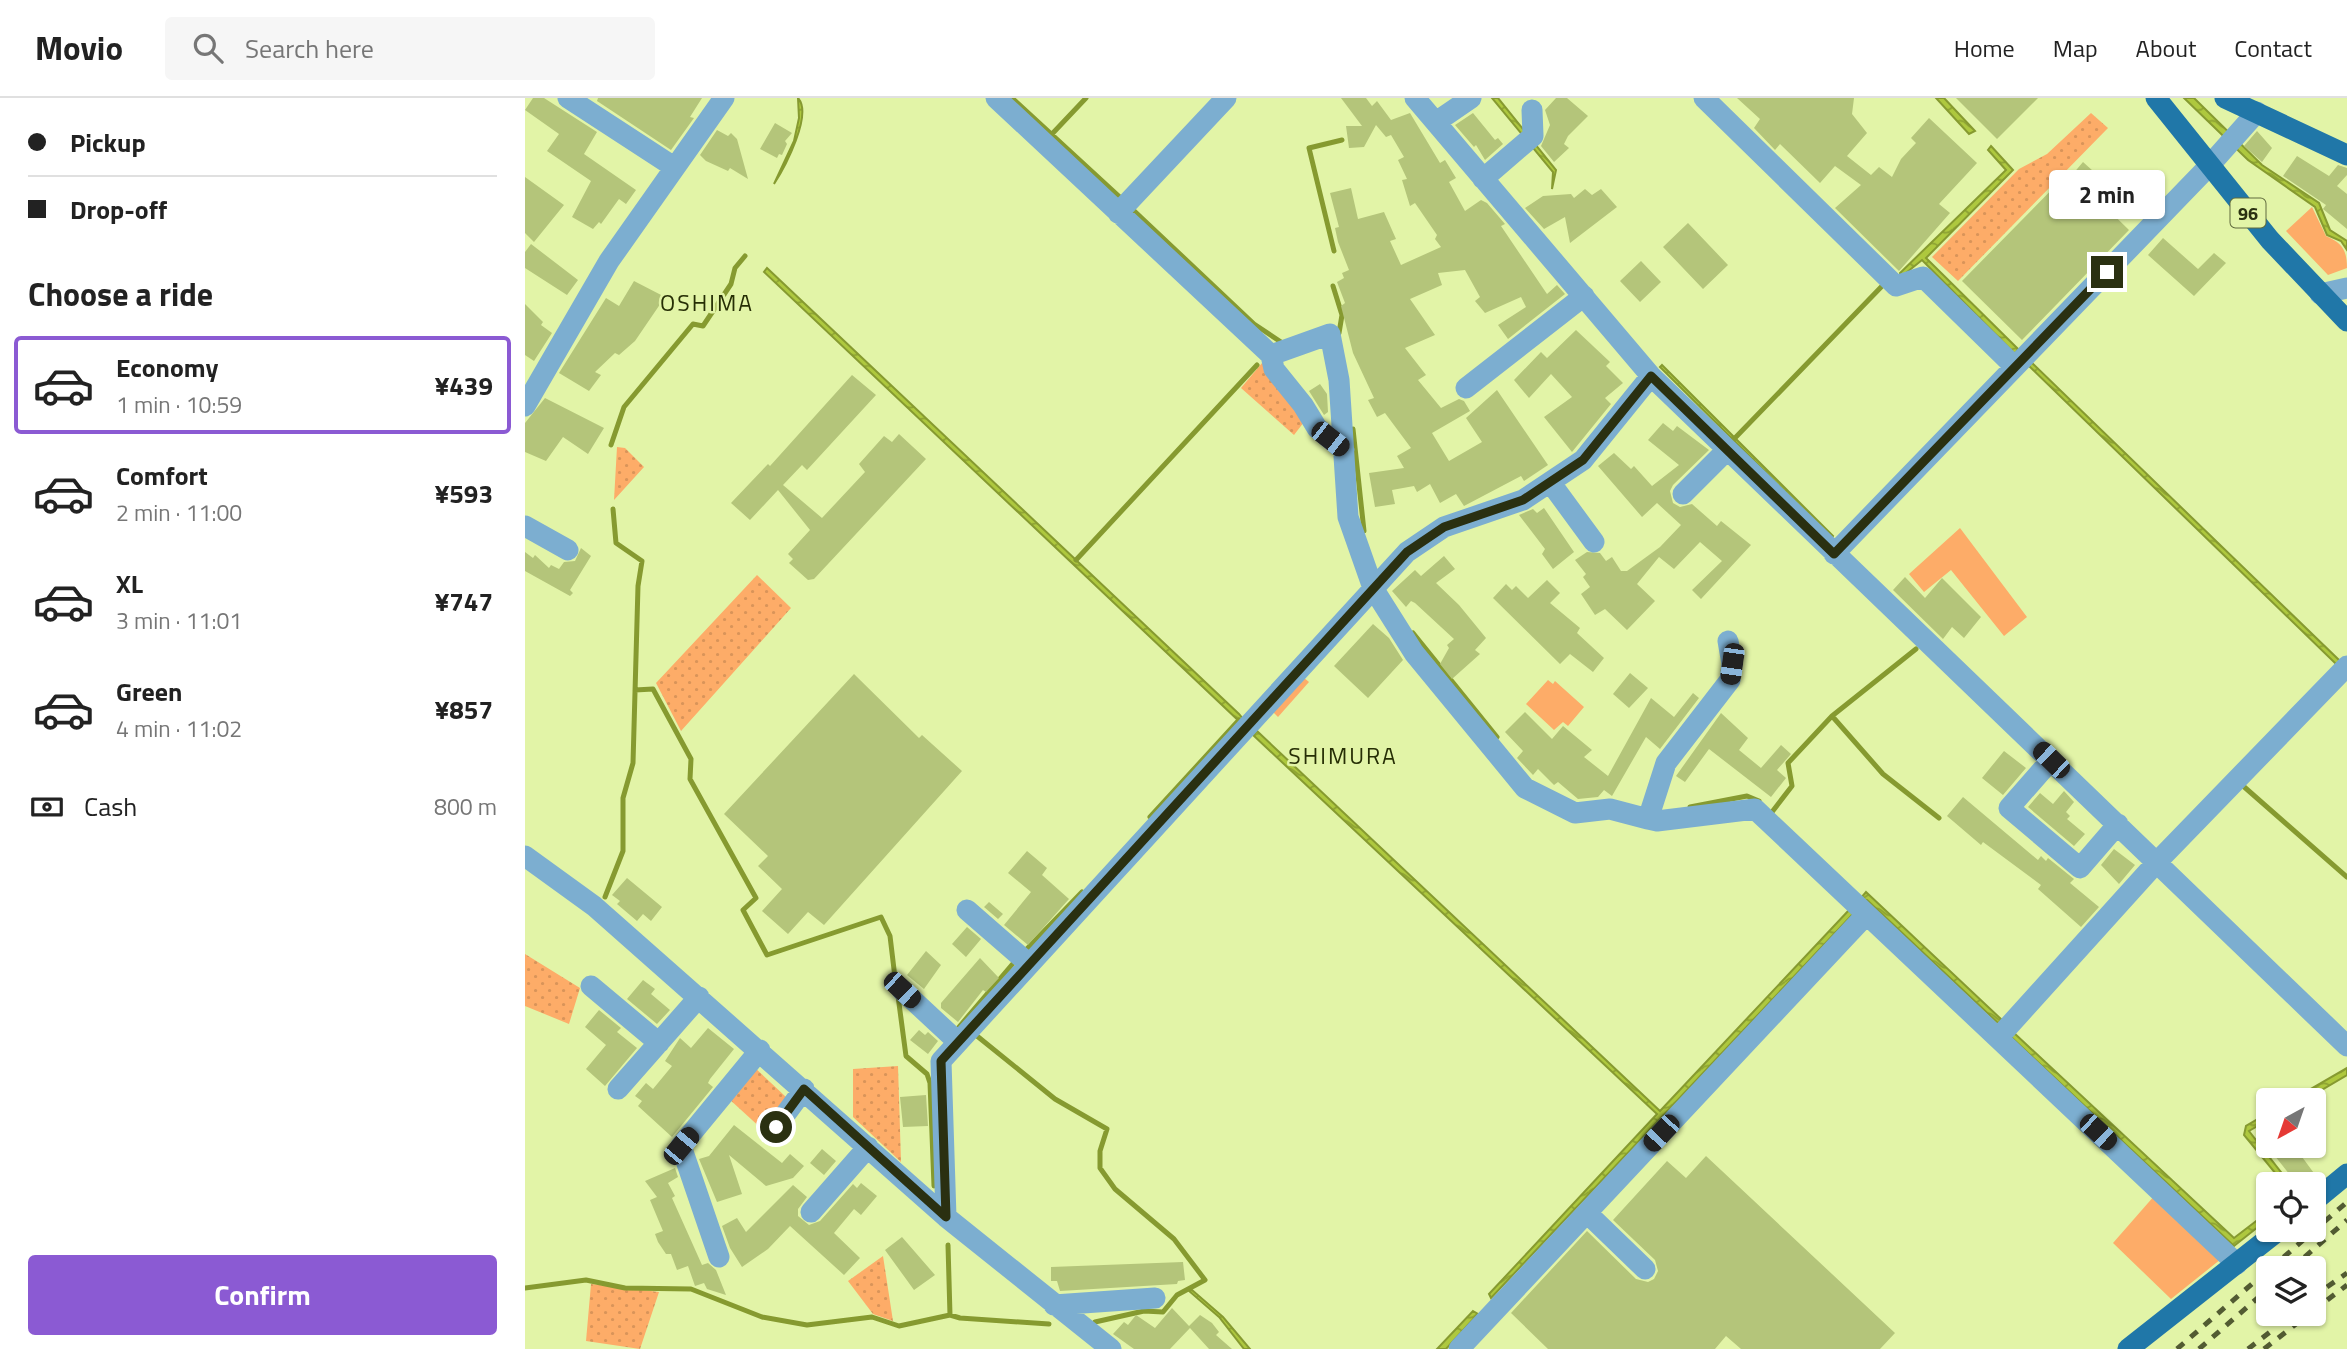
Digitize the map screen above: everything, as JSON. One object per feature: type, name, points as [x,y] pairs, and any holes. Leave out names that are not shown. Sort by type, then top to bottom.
[{"type":"main road","name":"96","points":[[2156,98],[2209,166],[2320,294],[2347,321]]},
{"type":"main road","points":[[2225,98],[2347,155]]},
{"type":"main road","points":[[2326,1191],[2347,1174]]},
{"type":"main road","points":[[2128,1349],[2264,1242]]},
{"type":"street","points":[[568,98],[674,167]]},
{"type":"street","points":[[525,406],[608,261],[724,98]]},
{"type":"street","points":[[996,98],[1271,355],[1274,369],[1303,405],[1317,428],[1344,450]]},
{"type":"street","points":[[1118,213],[1226,98]]},
{"type":"street","points":[[1415,98],[1651,376],[2347,1046]]},
{"type":"street","points":[[1436,122],[1471,98]]},
{"type":"street","points":[[1704,98],[1896,286],[1923,277],[2015,366]]},
{"type":"street","points":[[1483,179],[1533,136],[1532,110]]},
{"type":"street","points":[[1834,554],[2209,166],[2257,112]]},
{"type":"street","points":[[2320,294],[2347,288]]},
{"type":"street","points":[[1466,388],[1584,296]]},
{"type":"street","points":[[1271,355],[1330,334],[1339,380],[1348,517],[1373,588],[1414,653],[1525,788],[1574,813],[1610,808],[1657,821],[1755,809],[2237,1264]]},
{"type":"street","points":[[946,1217],[941,1061],[1407,552],[1444,527],[1507,508],[1583,460],[1651,376]]},
{"type":"street","points":[[1683,494],[1727,450]]},
{"type":"street","points":[[1550,482],[1594,542]]},
{"type":"street","points":[[525,526],[568,550]]},
{"type":"street","points":[[1649,819],[1666,763],[1730,680],[1732,664],[1728,641]]},
{"type":"street","points":[[1998,1038],[2157,862],[2347,666]]},
{"type":"street","points":[[2051,760],[2009,808],[2080,868],[2117,824]]},
{"type":"street","points":[[525,856],[594,905],[946,1217],[1111,1349]]},
{"type":"street","points":[[967,909],[1029,964]]},
{"type":"street","points":[[1459,1349],[1866,915]]},
{"type":"street","points":[[591,986],[659,1043]]},
{"type":"street","points":[[902,990],[958,1042]]},
{"type":"street","points":[[618,1089],[699,997]]},
{"type":"street","points":[[719,1257],[681,1146],[760,1050]]},
{"type":"street","points":[[776,1127],[804,1089]]},
{"type":"street","points":[[811,1212],[868,1147]]},
{"type":"street","points":[[1587,1213],[1645,1269]]},
{"type":"street","points":[[1054,1305],[1155,1298]]},
{"type":"green space","points":[[2091,113],[2108,128],[1958,281],[1932,257],[2019,169],[2047,154]]},
{"type":"green space","points":[[2312,207],[2326,236],[2343,248],[2347,268],[2328,275],[2286,231]]},
{"type":"green space","points":[[1262,363],[1304,422],[1294,435],[1241,388]]},
{"type":"green space","points":[[617,447],[625,448],[644,467],[614,500]]},
{"type":"green space","points":[[1960,528],[2027,617],[2004,636],[1951,570],[1924,592],[1909,574]]},
{"type":"green space","points":[[757,575],[791,608],[681,731],[656,683]]},
{"type":"green space","points":[[1303,677],[1309,682],[1278,717],[1272,711]]},
{"type":"green space","points":[[1548,680],[1553,684],[1555,681],[1584,707],[1568,726],[1563,722],[1554,730],[1526,704]]},
{"type":"green space","points":[[525,954],[580,988],[569,1024],[525,1006]]},
{"type":"green space","points":[[753,1066],[786,1097],[763,1130],[728,1098]]},
{"type":"green space","points":[[898,1066],[901,1162],[853,1117],[853,1069]]},
{"type":"green space","points":[[2155,1195],[2221,1259],[2171,1299],[2113,1243]]},
{"type":"green space","points":[[883,1256],[893,1321],[873,1314],[848,1281]]},
{"type":"green space","points":[[591,1284],[659,1292],[640,1349],[586,1341]]},
{"type":"water","points":[[798,98],[802,106],[800,128],[785,166],[774,184],[794,141],[799,118]]},
{"type":"water","points":[[1492,98],[1498,98],[1556,170],[1552,189],[1553,172]]},
{"type":"water","points":[[1936,98],[1944,98],[1975,131],[1969,134]]},
{"type":"water","points":[[2184,98],[2194,98],[2262,165],[2319,203],[2330,230],[2347,241],[2347,250],[2341,241],[2327,235],[2315,207],[2248,160]]},
{"type":"water","points":[[1991,146],[2013,170],[1926,258],[2018,349],[2015,354],[1922,260],[1901,277],[1900,273],[2006,170],[1988,150]]},
{"type":"water","points":[[767,268],[1243,719],[1240,722],[764,272]]},
{"type":"water","points":[[2031,362],[2340,661],[2336,664],[2028,365]]},
{"type":"water","points":[[1662,365],[1833,536],[1832,538],[1660,367]]},
{"type":"water","points":[[1257,731],[1660,1111],[1849,910],[1853,914],[1491,1298],[1489,1294],[1657,1114],[1253,735]]},
{"type":"water","points":[[1866,892],[2002,1020],[1998,1023],[1867,900],[1860,899]]},
{"type":"water","points":[[2013,1032],[2234,1238],[2256,1221],[2256,1229],[2234,1246],[2010,1036]]},
{"type":"water","points":[[2347,1068],[2347,1075],[2325,1088],[2312,1088]]},
{"type":"water","points":[[2256,1120],[2256,1127],[2249,1131],[2256,1140],[2256,1150],[2244,1135],[2246,1126]]},
{"type":"water","points":[[2263,1158],[2270,1158],[2281,1172],[2274,1172]]},
{"type":"water","points":[[1192,1290],[1223,1317],[1250,1349],[1244,1349],[1219,1317],[1189,1291]]},
{"type":"water","points":[[1473,1311],[1478,1314],[1446,1349],[1437,1349]]},
{"type":"building","points":[[533,98],[544,98],[597,132],[584,154],[636,190],[626,204],[619,199],[601,224],[599,222],[593,229],[572,217],[591,181],[547,151],[559,134],[525,110]]},
{"type":"building","points":[[598,98],[702,98],[690,117],[694,118],[671,150],[597,101]]},
{"type":"building","points":[[1341,98],[1366,98],[1372,106],[1377,101],[1391,120],[1410,113],[1440,163],[1445,160],[1456,178],[1449,182],[1465,211],[1481,200],[1487,203],[1505,224],[1501,226],[1547,294],[1557,285],[1565,294],[1508,339],[1498,325],[1526,307],[1521,297],[1485,313],[1475,301],[1480,297],[1465,270],[1438,273],[1442,285],[1410,299],[1435,335],[1405,348],[1426,375],[1418,380],[1441,408],[1459,399],[1464,401],[1470,411],[1432,433],[1449,461],[1482,442],[1466,418],[1497,390],[1548,465],[1524,481],[1521,476],[1464,506],[1456,494],[1440,503],[1430,484],[1417,492],[1414,486],[1392,490],[1395,504],[1375,507],[1369,473],[1404,468],[1397,456],[1411,448],[1385,413],[1377,417],[1368,400],[1374,398],[1353,353],[1341,306],[1345,303],[1337,282],[1344,278],[1342,273],[1349,270],[1338,242],[1335,228],[1339,227],[1330,193],[1351,188],[1358,219],[1384,212],[1396,239],[1390,241],[1401,265],[1441,247],[1435,239],[1437,235],[1415,203],[1410,206],[1402,180],[1407,179],[1398,160],[1404,157],[1391,135],[1386,137],[1376,125],[1364,147],[1349,148],[1346,126],[1362,126]]},
{"type":"building","points":[[1556,98],[1567,98],[1588,116],[1568,136],[1564,144],[1569,148],[1554,162],[1541,146],[1550,125],[1545,110]]},
{"type":"building","points":[[1737,98],[1854,98],[1852,114],[1867,133],[1847,156],[1871,175],[1879,167],[1892,177],[1901,159],[1916,143],[1911,138],[1929,118],[1977,163],[1939,204],[1950,213],[1899,271],[1835,208],[1861,185],[1835,166],[1820,183],[1780,144],[1775,150],[1754,128],[1760,119]]},
{"type":"building","points":[[1956,98],[2038,98],[1997,139]]},
{"type":"building","points":[[1473,113],[1495,140],[1498,138],[1503,144],[1485,160],[1476,145],[1474,147],[1455,125]]},
{"type":"building","points":[[775,123],[792,133],[785,141],[787,144],[782,155],[779,154],[777,158],[760,149]]},
{"type":"building","points":[[717,130],[728,136],[731,133],[737,139],[748,179],[730,168],[728,171],[706,161],[700,155]]},
{"type":"building","points":[[2257,131],[2272,148],[2262,162],[2244,146]]},
{"type":"building","points":[[2297,156],[2329,176],[2338,165],[2347,168],[2347,175],[2337,186],[2347,194],[2347,229],[2323,209],[2326,205],[2283,176]]},
{"type":"building","points":[[2083,162],[2093,171],[2082,184],[2129,230],[2022,340],[1962,281],[2069,172],[2072,175]]},
{"type":"building","points":[[525,177],[564,205],[534,242],[525,233]]},
{"type":"building","points":[[1585,189],[1592,195],[1601,189],[1617,207],[1570,243],[1565,217],[1544,229],[1525,208],[1543,196],[1571,194],[1574,198]]},
{"type":"building","points":[[1688,223],[1728,265],[1703,289],[1663,247]]},
{"type":"building","points":[[2163,238],[2198,269],[2214,253],[2226,263],[2194,296],[2148,255]]},
{"type":"building","points":[[531,244],[578,280],[567,295],[525,268],[525,252]]},
{"type":"building","points":[[1641,261],[1661,282],[1640,302],[1620,281]]},
{"type":"building","points":[[634,281],[665,297],[635,341],[619,355],[615,353],[595,372],[601,375],[589,391],[559,373],[606,298],[619,306]]},
{"type":"building","points":[[525,304],[543,322],[541,325],[552,333],[534,361],[525,355]]},
{"type":"building","points":[[1576,330],[1610,362],[1606,366],[1623,383],[1605,398],[1611,404],[1572,452],[1544,417],[1572,397],[1551,374],[1529,398],[1514,380],[1541,352],[1547,358]]},
{"type":"building","points":[[852,375],[876,395],[807,470],[802,465],[783,485],[822,518],[865,472],[859,464],[884,436],[892,442],[899,434],[926,459],[814,579],[808,580],[789,563],[793,559],[788,554],[810,530],[778,490],[750,520],[731,503],[768,464],[770,466]]},
{"type":"building","points":[[1320,384],[1327,394],[1328,412],[1324,415],[1309,391]]},
{"type":"building","points":[[545,398],[604,428],[588,454],[563,437],[546,461],[525,452],[525,423]]},
{"type":"building","points":[[1663,423],[1673,431],[1677,426],[1709,450],[1673,485],[1670,491],[1673,503],[1680,507],[1692,504],[1717,526],[1721,521],[1751,545],[1701,599],[1692,590],[1722,561],[1700,542],[1674,569],[1659,557],[1637,584],[1655,601],[1627,630],[1605,609],[1595,615],[1581,594],[1590,587],[1583,577],[1586,574],[1575,560],[1587,552],[1600,553],[1606,561],[1612,557],[1621,571],[1627,571],[1660,547],[1681,525],[1657,503],[1642,517],[1598,466],[1614,453],[1631,469],[1634,466],[1652,486],[1679,465],[1648,440]]},
{"type":"building","points":[[1544,508],[1574,552],[1553,569],[1542,554],[1545,549],[1519,515],[1533,509],[1537,513]]},
{"type":"building","points":[[581,548],[591,556],[570,590],[573,593],[570,596],[525,571],[525,552],[533,558],[535,555],[549,568],[551,565],[559,569],[564,562],[575,561]]},
{"type":"building","points":[[1444,556],[1455,569],[1436,583],[1459,605],[1486,638],[1475,650],[1480,654],[1452,679],[1440,664],[1449,648],[1447,645],[1454,639],[1415,603],[1411,601],[1406,607],[1392,591],[1415,570],[1421,576]]},
{"type":"building","points":[[1905,577],[1925,598],[1942,578],[1981,617],[1964,638],[1952,627],[1943,639],[1893,590]]},
{"type":"building","points":[[1547,580],[1560,593],[1550,603],[1580,628],[1577,633],[1604,658],[1593,672],[1570,654],[1560,664],[1493,598],[1506,584],[1512,590],[1516,586],[1528,598]]},
{"type":"building","points":[[1373,624],[1389,638],[1403,660],[1368,698],[1334,666]]},
{"type":"building","points":[[1630,673],[1648,688],[1629,708],[1613,694]]},
{"type":"building","points":[[854,674],[919,738],[922,735],[962,771],[824,925],[808,912],[788,934],[762,911],[782,889],[758,866],[768,856],[724,814]]},
{"type":"building","points":[[1693,693],[1699,698],[1660,749],[1646,737],[1612,796],[1604,790],[1598,797],[1578,799],[1558,782],[1554,785],[1538,769],[1533,775],[1517,758],[1523,751],[1505,732],[1525,712],[1552,739],[1563,726],[1592,750],[1584,757],[1608,776],[1651,698],[1674,717]]},
{"type":"building","points":[[1721,713],[1748,738],[1739,750],[1761,768],[1781,745],[1791,754],[1777,770],[1786,778],[1771,797],[1709,749],[1685,782],[1676,776]]},
{"type":"building","points":[[2004,751],[2026,768],[2003,795],[1982,778]]},
{"type":"building","points":[[2064,791],[2074,802],[2066,812],[2070,816],[2067,819],[2085,834],[2074,846],[2028,807],[2040,793],[2053,804]]},
{"type":"building","points":[[1963,797],[2038,860],[2041,856],[2046,861],[2048,858],[2074,879],[2070,883],[2099,907],[2081,927],[2038,889],[2041,885],[1983,842],[1981,845],[1947,816]]},
{"type":"building","points":[[2114,849],[2135,865],[2119,884],[2101,865]]},
{"type":"building","points":[[1027,851],[1047,868],[1042,875],[1069,899],[1028,945],[1004,925],[1031,892],[1008,873]]},
{"type":"building","points":[[627,878],[662,907],[651,921],[643,914],[637,921],[617,904],[620,901],[612,895]]},
{"type":"building","points":[[989,902],[1003,914],[998,919],[984,907]]},
{"type":"building","points":[[967,927],[981,939],[966,957],[952,944]]},
{"type":"building","points":[[926,951],[941,965],[924,989],[907,975]]},
{"type":"building","points":[[980,958],[999,978],[986,992],[983,990],[958,1022],[941,1008],[941,1003]]},
{"type":"building","points":[[643,980],[655,989],[651,994],[670,1010],[657,1024],[627,999]]},
{"type":"building","points":[[599,1010],[621,1028],[617,1032],[637,1048],[605,1086],[586,1069],[606,1045],[585,1027]]},
{"type":"building","points":[[708,1028],[734,1049],[710,1079],[708,1083],[713,1087],[672,1137],[638,1106],[642,1101],[635,1096],[646,1083],[653,1089],[672,1066],[665,1061],[680,1038],[691,1048]]},
{"type":"building","points":[[919,1030],[925,1035],[928,1032],[938,1041],[928,1054],[910,1040]]},
{"type":"building","points":[[926,1095],[928,1126],[903,1127],[900,1097]]},
{"type":"building","points":[[734,1125],[782,1163],[790,1154],[804,1166],[793,1178],[766,1186],[729,1155],[742,1194],[717,1202],[699,1159],[709,1156]]},
{"type":"building","points":[[822,1149],[836,1161],[824,1175],[810,1163]]},
{"type":"building","points":[[1706,1156],[1895,1333],[1880,1349],[1741,1349],[1726,1336],[1715,1349],[1548,1349],[1511,1313],[1587,1231],[1636,1279],[1648,1282],[1654,1279],[1658,1271],[1655,1260],[1613,1220],[1667,1161],[1686,1178]]},
{"type":"building","points":[[2277,1158],[2303,1158],[2313,1172],[2288,1172]]},
{"type":"building","points":[[675,1168],[678,1177],[668,1183],[675,1196],[672,1198],[702,1265],[708,1263],[716,1270],[726,1295],[707,1289],[704,1283],[695,1286],[688,1266],[677,1270],[671,1254],[666,1254],[658,1242],[655,1234],[663,1231],[650,1200],[657,1197],[645,1181]]},
{"type":"building","points":[[861,1183],[877,1196],[861,1215],[854,1209],[834,1233],[860,1258],[844,1275],[790,1226],[768,1249],[742,1267],[730,1248],[722,1226],[737,1218],[746,1232],[793,1185],[807,1197],[798,1209],[798,1216],[809,1225],[820,1221],[853,1184],[857,1188]]},
{"type":"building","points":[[902,1237],[935,1275],[914,1290],[885,1250]]},
{"type":"building","points":[[1183,1262],[1185,1280],[1178,1281],[1177,1284],[1060,1291],[1057,1281],[1051,1281],[1051,1267]]},
{"type":"building","points":[[1172,1308],[1189,1326],[1200,1315],[1212,1323],[1219,1332],[1216,1335],[1232,1349],[1209,1349],[1190,1328],[1170,1349],[1134,1349],[1113,1334],[1124,1322],[1128,1325],[1136,1315],[1155,1328]]},
{"type":"waterway","points":[[1012,98],[1123,200]]},
{"type":"waterway","points":[[1052,134],[1086,98]]},
{"type":"waterway","points":[[1334,251],[1309,148],[1342,140]]},
{"type":"waterway","points":[[1130,207],[1254,324],[1281,342]]},
{"type":"waterway","points":[[611,445],[624,407],[693,324],[703,326],[731,284],[735,268],[745,256]]},
{"type":"waterway","points":[[1734,439],[1885,283]]},
{"type":"waterway","points":[[1333,286],[1342,315],[1339,333]]},
{"type":"waterway","points":[[1076,560],[1257,365]]},
{"type":"waterway","points":[[1353,429],[1364,531]]},
{"type":"waterway","points":[[605,897],[623,851],[623,798],[633,763],[638,586],[642,561],[616,543],[613,509]]},
{"type":"waterway","points":[[1413,633],[1497,737]]},
{"type":"waterway","points":[[1772,812],[1792,786],[1788,763],[1832,716],[1916,649]]},
{"type":"waterway","points":[[635,690],[653,689],[691,759],[690,779],[756,898],[743,910],[767,955],[881,917],[890,936],[896,986]]},
{"type":"waterway","points":[[1832,716],[1883,774],[1939,818]]},
{"type":"waterway","points":[[1150,817],[1239,720]]},
{"type":"waterway","points":[[2242,785],[2347,877]]},
{"type":"waterway","points":[[1690,807],[1747,796],[1759,801]]},
{"type":"waterway","points":[[1023,953],[1082,892]]},
{"type":"waterway","points":[[959,1027],[1016,960]]},
{"type":"waterway","points":[[898,996],[906,1056],[927,1074],[930,1083],[934,1186]]},
{"type":"waterway","points":[[977,1036],[1055,1099],[1107,1129],[1100,1151],[1100,1168],[1115,1189],[1174,1239],[1205,1280],[1177,1295],[1163,1312],[1144,1311],[1095,1322]]},
{"type":"waterway","points":[[948,1245],[950,1315]]},
{"type":"waterway","points":[[525,1288],[586,1280],[625,1288],[691,1289],[762,1317],[807,1325],[872,1317],[899,1326],[950,1315],[1049,1324]]},
{"type":"railway","points":[[2285,1256],[2347,1202]]},
{"type":"railway","points":[[2306,1256],[2347,1220]]},
{"type":"railway","points":[[2327,1287],[2347,1273]]},
{"type":"railway","points":[[2177,1349],[2256,1280]]},
{"type":"railway","points":[[2326,1301],[2347,1285]]},
{"type":"railway","points":[[2199,1349],[2256,1299]]},
{"type":"railway","points":[[2264,1349],[2294,1326]]},
{"type":"railway","points":[[2248,1349],[2270,1332]]},
{"type":"district","name":"OSHIMA","points":[[707,302]]},
{"type":"district","name":"SHIMURA","points":[[1343,755]]},
{"type":"route","points":[[776,1127],[804,1089],[946,1217],[941,1061],[1407,552],[1444,527],[1507,508],[1523,500],[1583,460],[1651,376],[1834,554],[2107,272]]}]
